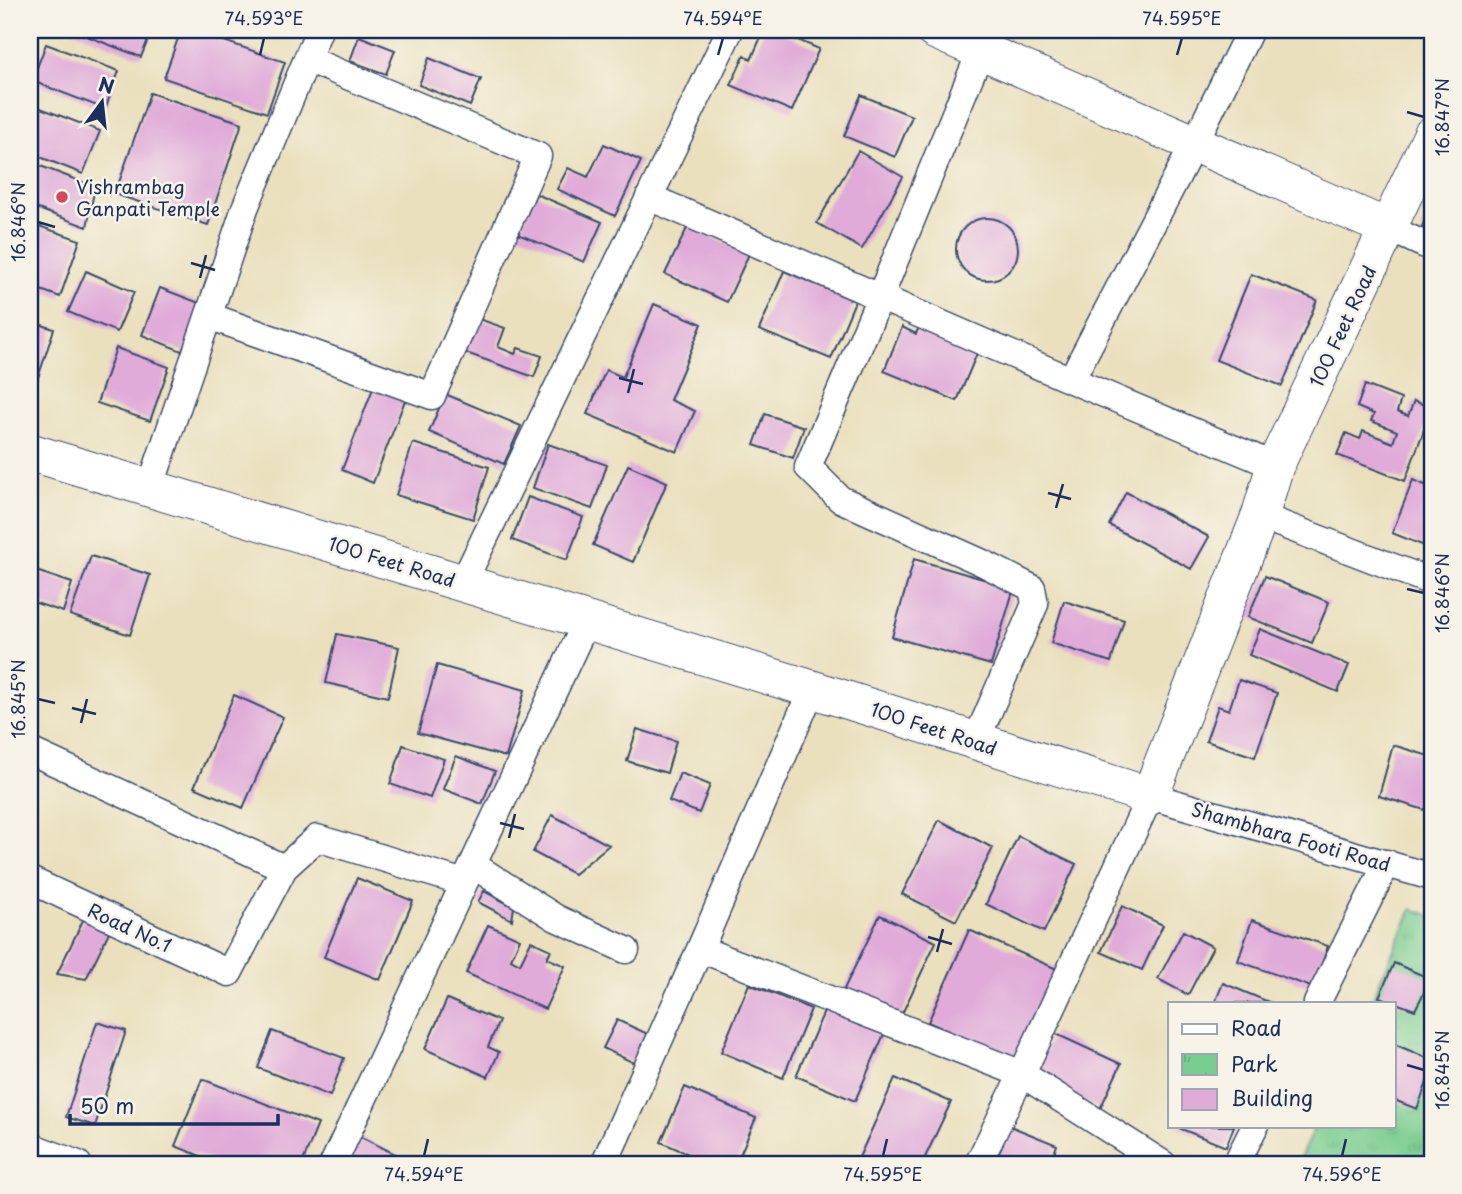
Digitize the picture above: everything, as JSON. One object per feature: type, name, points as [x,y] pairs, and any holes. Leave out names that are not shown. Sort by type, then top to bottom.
[{"type":"main road","points":[[934,30],[986,40],[1194,144],[1388,228]]},
{"type":"main road","name":"100 Feet Road","points":[[30,452],[812,689],[1150,796],[1261,516],[1275,466],[1432,135]]},
{"type":"street","points":[[150,488],[245,208],[319,30]]},
{"type":"street","points":[[463,583],[730,30]]},
{"type":"street","points":[[1071,380],[1250,30]]},
{"type":"street","points":[[976,741],[1035,604],[1032,588],[983,562],[840,499],[808,467],[986,40]]},
{"type":"street","points":[[209,316],[432,396],[538,156],[307,59]]},
{"type":"street","points":[[649,197],[1275,466]]},
{"type":"street","points":[[1388,228],[1432,248]]},
{"type":"street","points":[[1261,516],[1432,582]]},
{"type":"street","points":[[332,1164],[587,620]]},
{"type":"street","points":[[604,1164],[812,689]]},
{"type":"street","points":[[30,751],[285,868],[317,838],[468,874],[626,950]]},
{"type":"street","points":[[978,1164],[1150,796]]},
{"type":"street","name":"Shambhara Footi Road","points":[[1150,796],[1432,877]]},
{"type":"street","points":[[1318,1002],[1387,863]]},
{"type":"street","name":"Road No.1","points":[[30,880],[229,973],[285,868]]},
{"type":"street","points":[[700,949],[1021,1074],[1163,1164]]},
{"type":"street","points":[[1236,1164],[1254,1128]]},
{"type":"street","points":[[30,1146],[78,1164]]},
{"type":"green space","points":[[1412,909],[1432,916],[1432,1164],[1297,1164],[1314,1128],[1396,1128],[1396,1002],[1370,1002]]},
{"type":"building","points":[[71,30],[152,30],[141,57]]},
{"type":"building","points":[[181,30],[192,30],[285,62],[267,113],[164,78]]},
{"type":"building","points":[[764,30],[775,30],[819,49],[792,111],[731,85],[744,55],[751,60]]},
{"type":"building","points":[[359,36],[395,50],[386,74],[350,61]]},
{"type":"building","points":[[46,44],[119,71],[105,109],[32,81]]},
{"type":"building","points":[[429,58],[481,79],[470,106],[419,85]]},
{"type":"building","points":[[150,93],[242,123],[208,225],[115,194]]},
{"type":"building","points":[[861,95],[912,116],[895,157],[844,136]]},
{"type":"building","points":[[30,104],[100,131],[83,174],[30,153]]},
{"type":"building","points":[[604,144],[641,161],[615,216],[557,189],[568,168],[588,177]]},
{"type":"building","points":[[858,151],[903,177],[862,249],[817,223]]},
{"type":"building","name":"Vishrambag Ganpati Temple","points":[[30,162],[95,187],[87,227],[30,206]]},
{"type":"building","points":[[536,194],[602,222],[584,262],[518,234]]},
{"type":"building","points":[[1432,203],[1432,233],[1421,229]]},
{"type":"building","points":[[987,218],[999,220],[1009,227],[1016,237],[1016,261],[1009,271],[999,278],[987,280],[975,278],[965,271],[958,261],[956,249],[958,237],[965,227],[975,220]]},
{"type":"building","points":[[30,223],[80,240],[60,297],[30,286]]},
{"type":"building","points":[[688,226],[749,254],[727,302],[665,274]]},
{"type":"building","points":[[86,271],[134,292],[117,332],[68,312]]},
{"type":"building","points":[[784,271],[855,301],[831,359],[759,330]]},
{"type":"building","points":[[1251,274],[1317,300],[1282,386],[1216,360]]},
{"type":"building","points":[[160,288],[202,304],[184,352],[142,335]]},
{"type":"building","points":[[654,304],[702,324],[670,400],[695,411],[677,452],[587,414],[606,370],[623,377]]},
{"type":"building","points":[[479,319],[505,328],[498,347],[515,354],[518,348],[542,356],[534,377],[466,353]]},
{"type":"building","points":[[30,321],[54,329],[36,384],[30,382]]},
{"type":"building","points":[[902,327],[916,334],[919,327],[978,351],[957,401],[884,371]]},
{"type":"building","points":[[116,348],[169,367],[150,421],[97,403]]},
{"type":"building","points":[[375,383],[407,395],[373,483],[342,470]]},
{"type":"building","points":[[1365,385],[1401,399],[1397,412],[1408,416],[1414,401],[1432,408],[1405,481],[1337,455],[1346,433],[1360,439],[1363,431],[1393,443],[1397,431],[1371,421],[1374,414],[1357,407]]},
{"type":"building","points":[[445,394],[521,426],[504,464],[429,432]]},
{"type":"building","points":[[765,414],[804,427],[793,458],[754,445]]},
{"type":"building","points":[[413,443],[489,467],[473,519],[396,495]]},
{"type":"building","points":[[548,444],[607,465],[592,509],[533,488]]},
{"type":"building","points":[[628,465],[667,482],[633,562],[593,545]]},
{"type":"building","points":[[1413,480],[1432,488],[1432,549],[1392,533]]},
{"type":"building","points":[[1126,492],[1209,537],[1191,569],[1109,525]]},
{"type":"building","points":[[528,497],[583,517],[567,560],[512,540]]},
{"type":"building","points":[[91,556],[150,575],[130,635],[70,615]]},
{"type":"building","points":[[914,559],[1014,588],[991,665],[892,637]]},
{"type":"building","points":[[30,569],[72,583],[63,612],[30,601]]},
{"type":"building","points":[[1265,576],[1329,602],[1312,643],[1248,617]]},
{"type":"building","points":[[1064,601],[1124,620],[1111,662],[1051,643]]},
{"type":"building","points":[[1260,629],[1349,665],[1338,692],[1249,655]]},
{"type":"building","points":[[337,634],[399,647],[388,697],[326,683]]},
{"type":"building","points":[[437,665],[525,690],[506,757],[418,733]]},
{"type":"building","points":[[1239,680],[1277,693],[1255,757],[1206,741],[1218,706],[1229,710]]},
{"type":"building","points":[[234,695],[283,717],[243,808],[194,787]]},
{"type":"building","points":[[637,729],[676,741],[667,773],[627,761]]},
{"type":"building","points":[[403,745],[444,759],[430,798],[390,784]]},
{"type":"building","points":[[1393,745],[1432,757],[1432,791],[1425,810],[1379,796]]},
{"type":"building","points":[[456,756],[495,771],[482,804],[443,789]]},
{"type":"building","points":[[680,773],[710,785],[699,813],[669,801]]},
{"type":"building","points":[[552,815],[609,845],[574,874],[533,852]]},
{"type":"building","points":[[939,820],[993,848],[956,921],[902,894]]},
{"type":"building","points":[[1018,836],[1076,864],[1044,932],[986,904]]},
{"type":"building","points":[[357,878],[413,901],[380,980],[324,957]]},
{"type":"building","points":[[484,891],[514,907],[512,920],[478,902]]},
{"type":"building","points":[[1122,906],[1163,925],[1142,970],[1101,952]]},
{"type":"building","points":[[880,915],[936,942],[900,1018],[843,991]]},
{"type":"building","points":[[85,916],[111,928],[86,979],[57,974]]},
{"type":"building","points":[[1252,920],[1328,946],[1314,988],[1238,961]]},
{"type":"building","points":[[488,925],[520,939],[511,959],[520,964],[531,941],[551,950],[547,958],[565,966],[545,1009],[466,973]]},
{"type":"building","points":[[969,930],[1059,970],[1018,1062],[928,1022]]},
{"type":"building","points":[[1183,931],[1213,947],[1188,995],[1158,979]]},
{"type":"building","points":[[1394,963],[1431,979],[1415,1010],[1379,997]]},
{"type":"building","points":[[1223,983],[1269,1002],[1215,1002]]},
{"type":"building","points":[[749,984],[811,1009],[783,1078],[721,1052]]},
{"type":"building","points":[[447,999],[499,1021],[488,1047],[499,1052],[488,1077],[425,1049]]},
{"type":"building","points":[[826,1007],[885,1032],[855,1101],[796,1076]]},
{"type":"building","points":[[617,1020],[650,1035],[636,1064],[603,1048]]},
{"type":"building","points":[[97,1022],[126,1031],[95,1126],[66,1117]]},
{"type":"building","points":[[272,1031],[344,1058],[330,1096],[258,1068]]},
{"type":"building","points":[[1054,1033],[1121,1064],[1100,1109],[1033,1078]]},
{"type":"building","points":[[1396,1045],[1432,1060],[1432,1069],[1417,1109],[1396,1101]]},
{"type":"building","points":[[895,1078],[951,1102],[922,1164],[856,1164]]},
{"type":"building","points":[[202,1079],[318,1124],[302,1164],[221,1164],[175,1146]]},
{"type":"building","points":[[685,1087],[756,1118],[736,1164],[711,1164],[661,1142]]},
{"type":"building","points":[[1010,1126],[1057,1145],[1050,1164],[999,1164],[995,1161]]},
{"type":"building","points":[[1179,1128],[1233,1128],[1226,1147]]},
{"type":"building","points":[[359,1136],[415,1164],[345,1164]]},
{"type":"place","name":"Vishrambag Ganpati Temple","points":[[62,197]]}]
